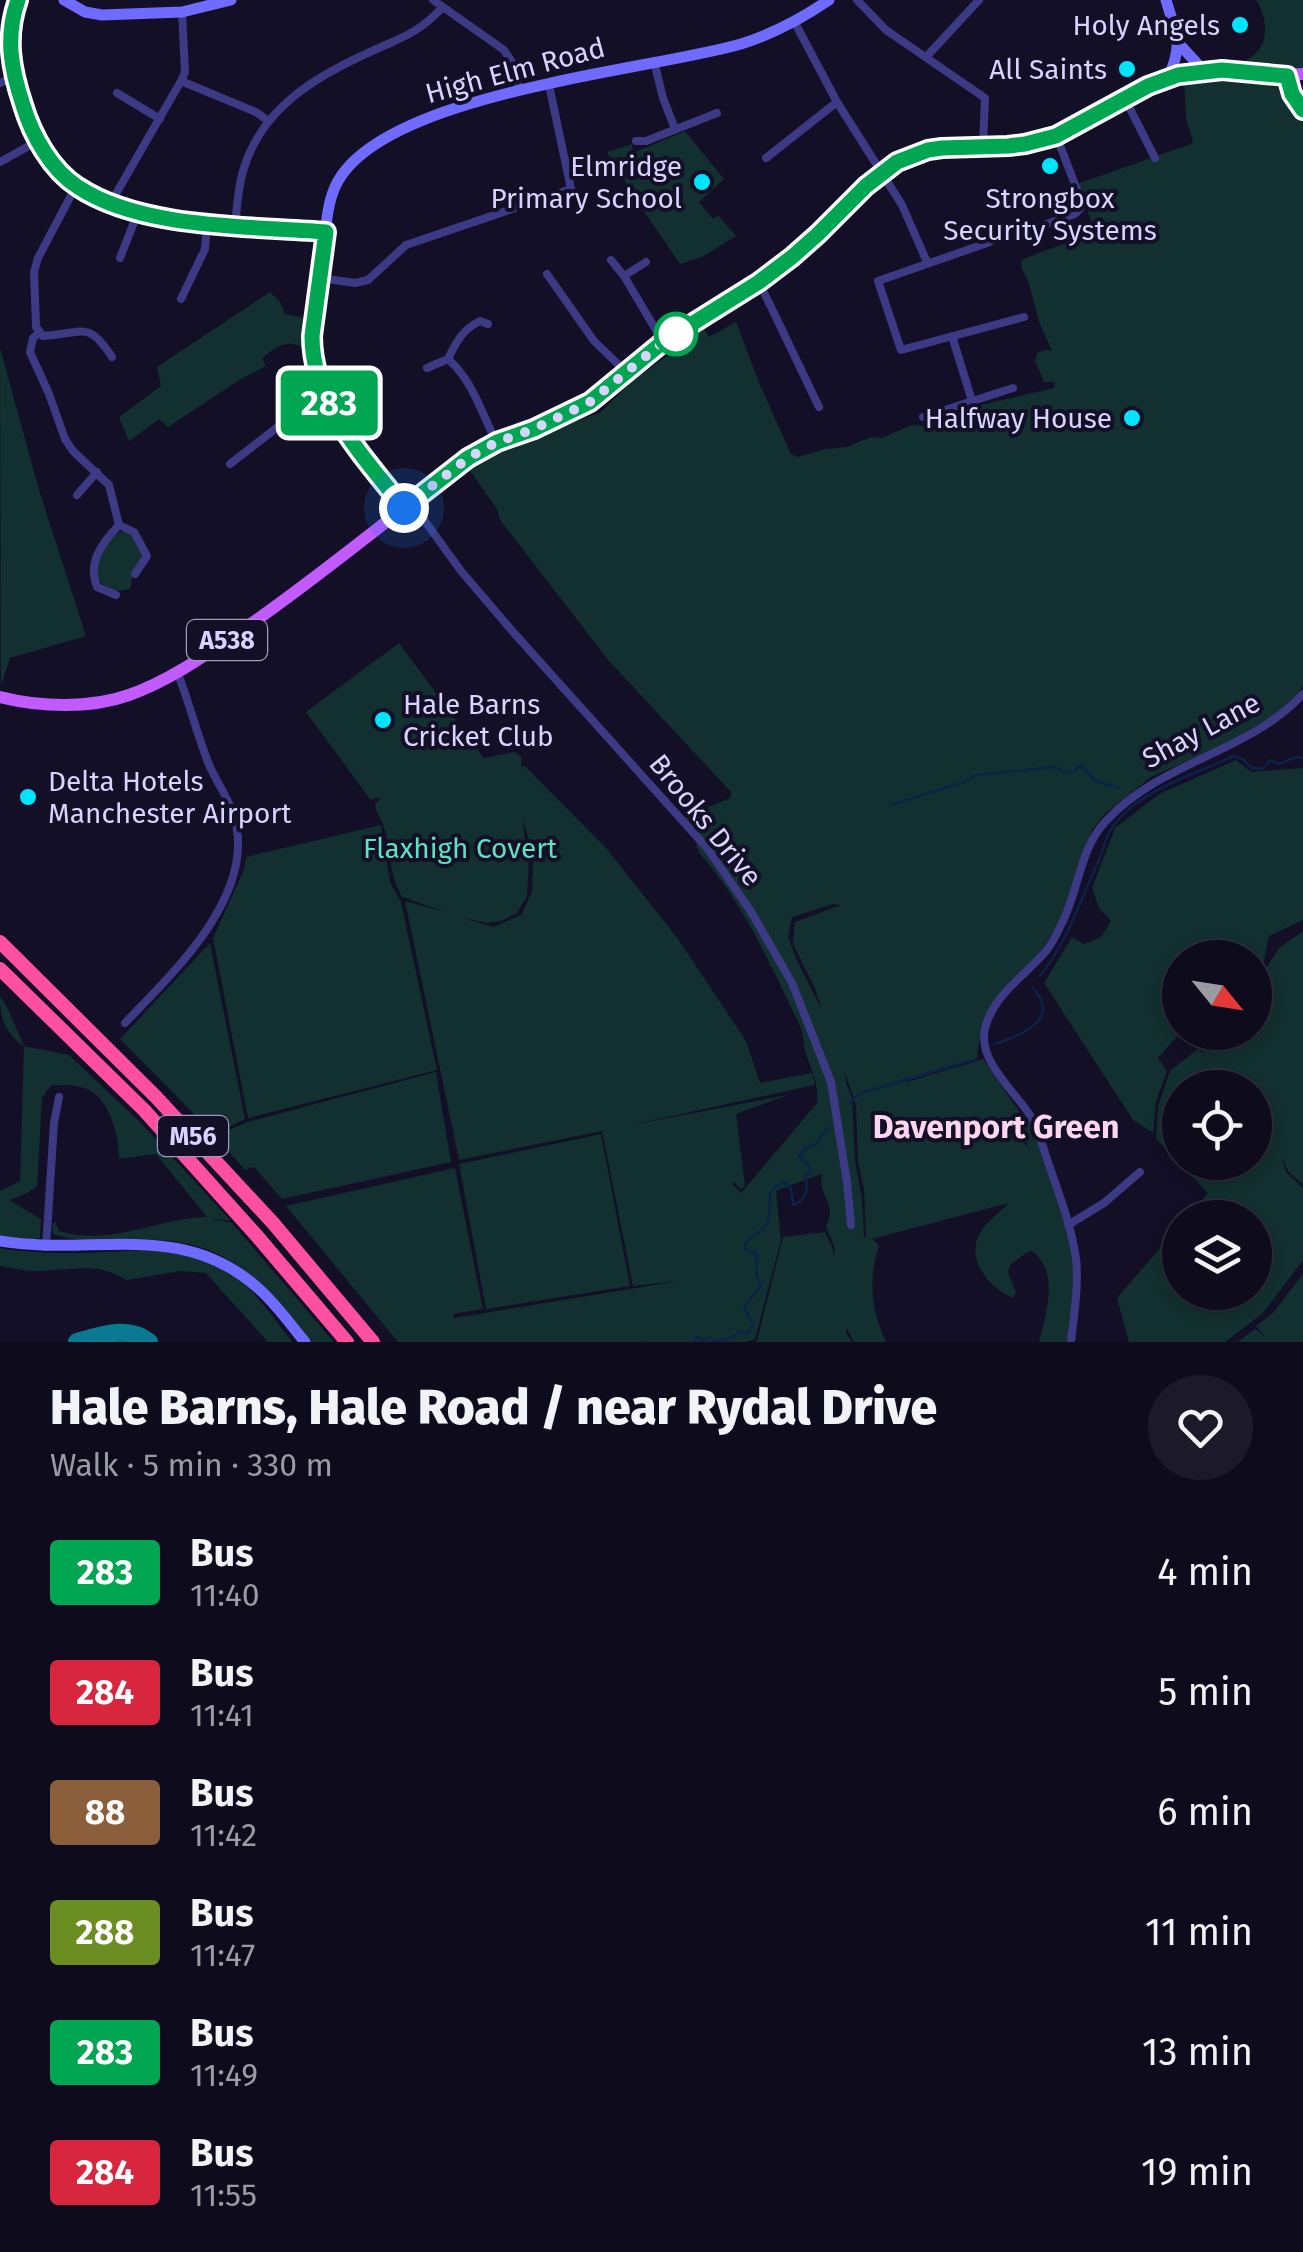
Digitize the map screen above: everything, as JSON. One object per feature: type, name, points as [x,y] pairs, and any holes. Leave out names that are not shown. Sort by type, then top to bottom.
[{"type":"highway","name":"M56","points":[[0,942],[169,1110],[274,1223],[373,1342]]},
{"type":"highway","name":"M56","points":[[0,968],[144,1110],[258,1236],[346,1342]]},
{"type":"main road","points":[[1168,78],[1204,71],[1303,74]]},
{"type":"main road","name":"A538","points":[[0,697],[64,704],[112,700],[155,685],[278,604],[468,458],[497,442],[569,414],[598,396],[663,342],[759,282],[897,162],[928,150],[1025,144],[1056,136],[1168,78]]},
{"type":"main road","name":"A538","points":[[0,711],[22,702]]},
{"type":"street","points":[[18,0],[10,38],[14,77],[25,113],[59,172],[76,186],[110,204],[138,212],[208,223],[326,232]]},
{"type":"street","points":[[64,0],[85,12],[102,14],[182,12],[231,0]]},
{"type":"street","points":[[148,0],[149,14]]},
{"type":"street","points":[[434,0],[504,50],[520,90]]},
{"type":"street","name":"High Elm Road","points":[[407,505],[350,439],[323,392],[312,354],[326,232],[334,188],[341,176],[357,158],[423,118],[520,90],[741,44],[795,23],[829,0]]},
{"type":"street","points":[[858,0],[886,30],[985,98],[984,146]]},
{"type":"street","points":[[927,56],[978,0]]},
{"type":"street","points":[[1166,0],[1178,42],[1204,71]]},
{"type":"street","points":[[235,225],[242,172],[267,120],[316,80],[416,32],[442,8]]},
{"type":"street","points":[[110,204],[182,81],[182,12]]},
{"type":"street","points":[[795,23],[837,102],[902,205],[926,262]]},
{"type":"street","points":[[1168,78],[1178,55],[1178,42]]},
{"type":"street","points":[[654,61],[675,129]]},
{"type":"street","points":[[1287,76],[1292,94],[1303,110]]},
{"type":"street","points":[[0,83],[14,77]]},
{"type":"street","points":[[182,81],[267,120]]},
{"type":"street","points":[[320,278],[361,282],[380,270],[406,244],[571,189],[549,84]]},
{"type":"street","points":[[117,94],[160,120]]},
{"type":"street","points":[[1125,100],[1155,158]]},
{"type":"street","points":[[766,158],[837,102]]},
{"type":"street","points":[[636,142],[646,142],[718,112]]},
{"type":"street","points":[[1028,232],[1081,208],[1056,136]]},
{"type":"street","points":[[0,162],[38,141]]},
{"type":"street","points":[[76,186],[42,246],[34,272],[36,327],[48,336],[93,333],[112,358]]},
{"type":"street","points":[[121,258],[138,212]]},
{"type":"street","points":[[181,299],[204,249],[208,223]]},
{"type":"street","points":[[990,242],[878,281],[901,350],[1024,316]]},
{"type":"street","points":[[610,260],[624,276],[663,342]]},
{"type":"street","points":[[624,276],[646,262]]},
{"type":"street","points":[[547,274],[594,341],[626,372]]},
{"type":"street","points":[[759,282],[819,406]]},
{"type":"street","points":[[427,368],[448,359],[465,331],[480,321],[488,324]]},
{"type":"street","points":[[39,333],[33,338],[30,352],[65,439],[73,452],[109,485],[119,525]]},
{"type":"street","points":[[952,336],[972,401]]},
{"type":"street","points":[[448,359],[472,388],[497,442]]},
{"type":"street","points":[[923,416],[1014,388]]},
{"type":"street","points":[[230,464],[323,392]]},
{"type":"street","points":[[47,416],[58,415]]},
{"type":"street","points":[[78,494],[96,472]]},
{"type":"street","name":"Brooks Drive","points":[[407,505],[514,633],[707,848],[750,910],[792,983],[831,1082],[851,1225]]},
{"type":"street","points":[[119,525],[134,532],[147,556]]},
{"type":"street","points":[[98,587],[94,571],[97,554],[119,525]]},
{"type":"street","points":[[135,574],[147,556],[158,554]]},
{"type":"street","points":[[98,587],[116,595]]},
{"type":"street","points":[[87,595],[98,587]]},
{"type":"street","points":[[125,1023],[197,946],[232,881],[236,862],[238,832],[234,813],[210,767],[177,672]]},
{"type":"street","name":"Shay Lane","points":[[1071,1342],[1076,1260],[1068,1225],[1034,1122],[993,1065],[984,1044],[990,1015],[998,1000],[1046,950],[1064,922],[1084,860],[1095,834],[1107,819],[1157,780],[1270,723],[1303,694]]},
{"type":"street","points":[[46,1247],[59,1097]]},
{"type":"street","points":[[1068,1225],[1104,1203],[1140,1172]]},
{"type":"street","points":[[0,1241],[46,1247],[144,1244],[206,1254],[260,1290],[304,1342]]},
{"type":"green space","points":[[1256,0],[1303,0],[1303,69],[1245,65],[1260,49],[1265,33]]},
{"type":"green space","name":"Flaxhigh Covert","points":[[1212,78],[1279,87],[1303,123],[1303,686],[1270,719],[1151,777],[1106,813],[1092,830],[1061,919],[981,1028],[977,1058],[906,1079],[907,1082],[983,1059],[1023,1117],[1021,1122],[1020,1130],[1029,1150],[1021,1128],[1022,1121],[1031,1117],[1076,1260],[1071,1342],[1039,1342],[1048,1281],[1041,1260],[1032,1251],[1010,1265],[1008,1272],[1016,1293],[1013,1298],[982,1272],[975,1253],[976,1243],[986,1224],[1008,1203],[872,1239],[879,1245],[872,1283],[874,1306],[886,1342],[854,1342],[846,1327],[852,1342],[754,1342],[757,1341],[783,1237],[825,1232],[833,1257],[835,1249],[826,1226],[830,1216],[821,1174],[776,1191],[781,1240],[755,1339],[398,1342],[286,1206],[455,1168],[483,1309],[453,1314],[454,1318],[679,1281],[633,1286],[602,1131],[459,1160],[405,901],[446,912],[402,897],[375,804],[381,798],[370,799],[306,712],[399,643],[484,758],[515,752],[522,758],[521,767],[525,766],[607,849],[678,939],[746,1041],[760,1083],[812,1073],[815,1085],[631,1125],[788,1095],[736,1114],[745,1186],[741,1189],[732,1184],[741,1193],[817,1103],[817,1096],[814,1076],[805,1051],[802,1030],[744,916],[700,854],[696,846],[699,838],[682,818],[730,798],[731,792],[609,661],[500,520],[497,509],[468,468],[503,448],[601,412],[632,381],[681,346],[701,323],[709,337],[736,322],[791,454],[798,457],[847,447],[871,437],[882,438],[911,425],[949,419],[962,408],[1054,388],[1055,382],[1044,382],[1035,361],[1037,353],[1052,351],[1021,267],[1022,260],[1080,239],[1098,238],[1077,184],[1191,144],[1184,80]],"holes":[[[523,819],[533,857],[532,892],[521,915],[493,927],[460,917],[487,923],[517,913],[527,896],[529,859]],[[841,905],[795,922],[793,944],[822,1010],[788,937],[792,917]],[[845,1073],[856,1105],[866,1237],[855,1160],[852,1098]]]},
{"type":"green space","points":[[685,131],[724,179],[699,202],[713,219],[718,215],[736,236],[702,257],[680,264],[607,152],[632,144],[633,153]]},
{"type":"green space","points":[[270,292],[285,314],[307,318],[306,348],[292,344],[278,347],[262,358],[266,366],[168,427],[159,419],[129,441],[119,417],[161,386],[157,367]]},
{"type":"green space","points":[[0,348],[39,490],[86,636],[10,658],[1,685]]},
{"type":"green space","points":[[122,531],[133,534],[142,554],[131,588],[117,591],[101,583],[98,572],[106,545]]},
{"type":"green space","points":[[1236,760],[1251,772],[1303,768],[1303,920],[1269,936],[1268,940],[1162,940],[1162,1050],[1165,1050],[1158,1058],[1166,1070],[1162,1070],[1153,1133],[1133,1120],[1044,983],[1072,937],[1084,944],[1101,937],[1111,921],[1099,908],[1092,888],[1115,828],[1159,794]]},
{"type":"green space","points":[[381,825],[390,882],[401,902],[437,1070],[248,1118],[213,938],[244,870],[246,857]]},
{"type":"green space","points":[[1303,931],[1303,1185],[1288,1171],[1281,1155],[1286,1172],[1303,1188],[1303,1260],[1272,1301],[1272,1200],[1202,1200],[1208,1193],[1195,1180],[1272,1180],[1272,1070],[1171,1070],[1197,1050],[1205,1056],[1202,1050],[1272,1050],[1272,959],[1279,948]]},
{"type":"green space","points":[[210,943],[245,1119],[214,1134],[120,1039]]},
{"type":"green space","points":[[0,996],[24,1046],[69,1055],[141,1123],[231,1221],[210,1218],[232,1223],[334,1342],[311,1342],[253,1278],[215,1253],[164,1240],[82,1240],[53,1234],[55,1221],[59,1231],[97,1236],[207,1217],[156,1154],[119,1159],[115,1129],[106,1108],[93,1092],[80,1087],[51,1085],[42,1098],[37,1186],[9,1200],[41,1219],[40,1238],[0,1236],[0,1191],[20,1181],[24,1047],[5,1025]]},
{"type":"green space","points":[[436,1072],[451,1162],[282,1199],[254,1167],[245,1170],[215,1136],[247,1122]]},
{"type":"green space","points":[[1162,1094],[1162,1145],[1156,1139]]},
{"type":"green space","points":[[601,1134],[630,1286],[486,1309],[459,1164]]},
{"type":"green space","points":[[1162,1246],[1162,1310],[1265,1310],[1225,1342],[1129,1342],[1117,1298]]},
{"type":"green space","points":[[0,1248],[53,1253],[153,1251],[203,1258],[229,1271],[249,1289],[292,1342],[268,1342],[206,1273],[180,1271],[127,1280],[103,1270],[81,1268],[28,1271],[0,1266]]},
{"type":"green space","points":[[1303,1274],[1303,1342],[1238,1342],[1255,1329],[1264,1336],[1256,1326],[1273,1313]]},
{"type":"waterway","points":[[1040,976],[1066,934],[1110,831],[1134,805],[1234,756],[1251,768],[1263,769],[1270,760],[1279,764],[1303,758]]},
{"type":"waterway","points":[[891,805],[976,775],[1054,767],[1074,772],[1083,766],[1094,780],[1118,788]]},
{"type":"waterway","points":[[994,1044],[1025,1031],[1040,1018],[1041,999],[1033,988]]},
{"type":"waterway","points":[[848,1104],[861,1093],[976,1059]]},
{"type":"waterway","points":[[715,1342],[732,1338],[740,1331],[747,1334],[753,1325],[744,1307],[761,1286],[756,1251],[753,1254],[745,1248],[746,1242],[768,1221],[771,1193],[777,1185],[784,1182],[791,1189],[793,1205],[804,1197],[805,1176],[811,1171],[799,1157],[828,1128]]},
{"type":"waterway","points":[[695,1342],[697,1337],[713,1340]]},
{"type":"taxiway","points":[[77,1342],[124,1333],[149,1342]]},
{"type":"bus line","name":"283","points":[[18,0],[10,38],[18,91],[38,141],[59,172],[76,186],[110,204],[145,214],[326,232],[312,336],[316,370],[323,392],[350,439],[404,508],[468,458],[590,402],[663,342],[792,257],[866,186],[897,162],[928,150],[1008,146],[1056,136],[1148,86],[1186,73],[1222,70],[1287,76],[1292,94],[1303,110]]},
{"type":"place","name":"Holy Angels","points":[[1240,25]]},
{"type":"place","name":"All Saints","points":[[1127,69]]},
{"type":"place","name":"Strongbox Security Systems","points":[[1050,166]]},
{"type":"place","name":"Elmridge Primary School","points":[[702,182]]},
{"type":"place","name":"Halfway House","points":[[1132,418]]},
{"type":"place","name":"Hale Barns Cricket Club","points":[[383,720]]},
{"type":"place","name":"Delta Hotels Manchester Airport","points":[[28,797]]},
{"type":"district","name":"Davenport Green","points":[[996,1127]]},
{"type":"route","points":[[404,508],[468,458],[590,402],[676,334]]}]
